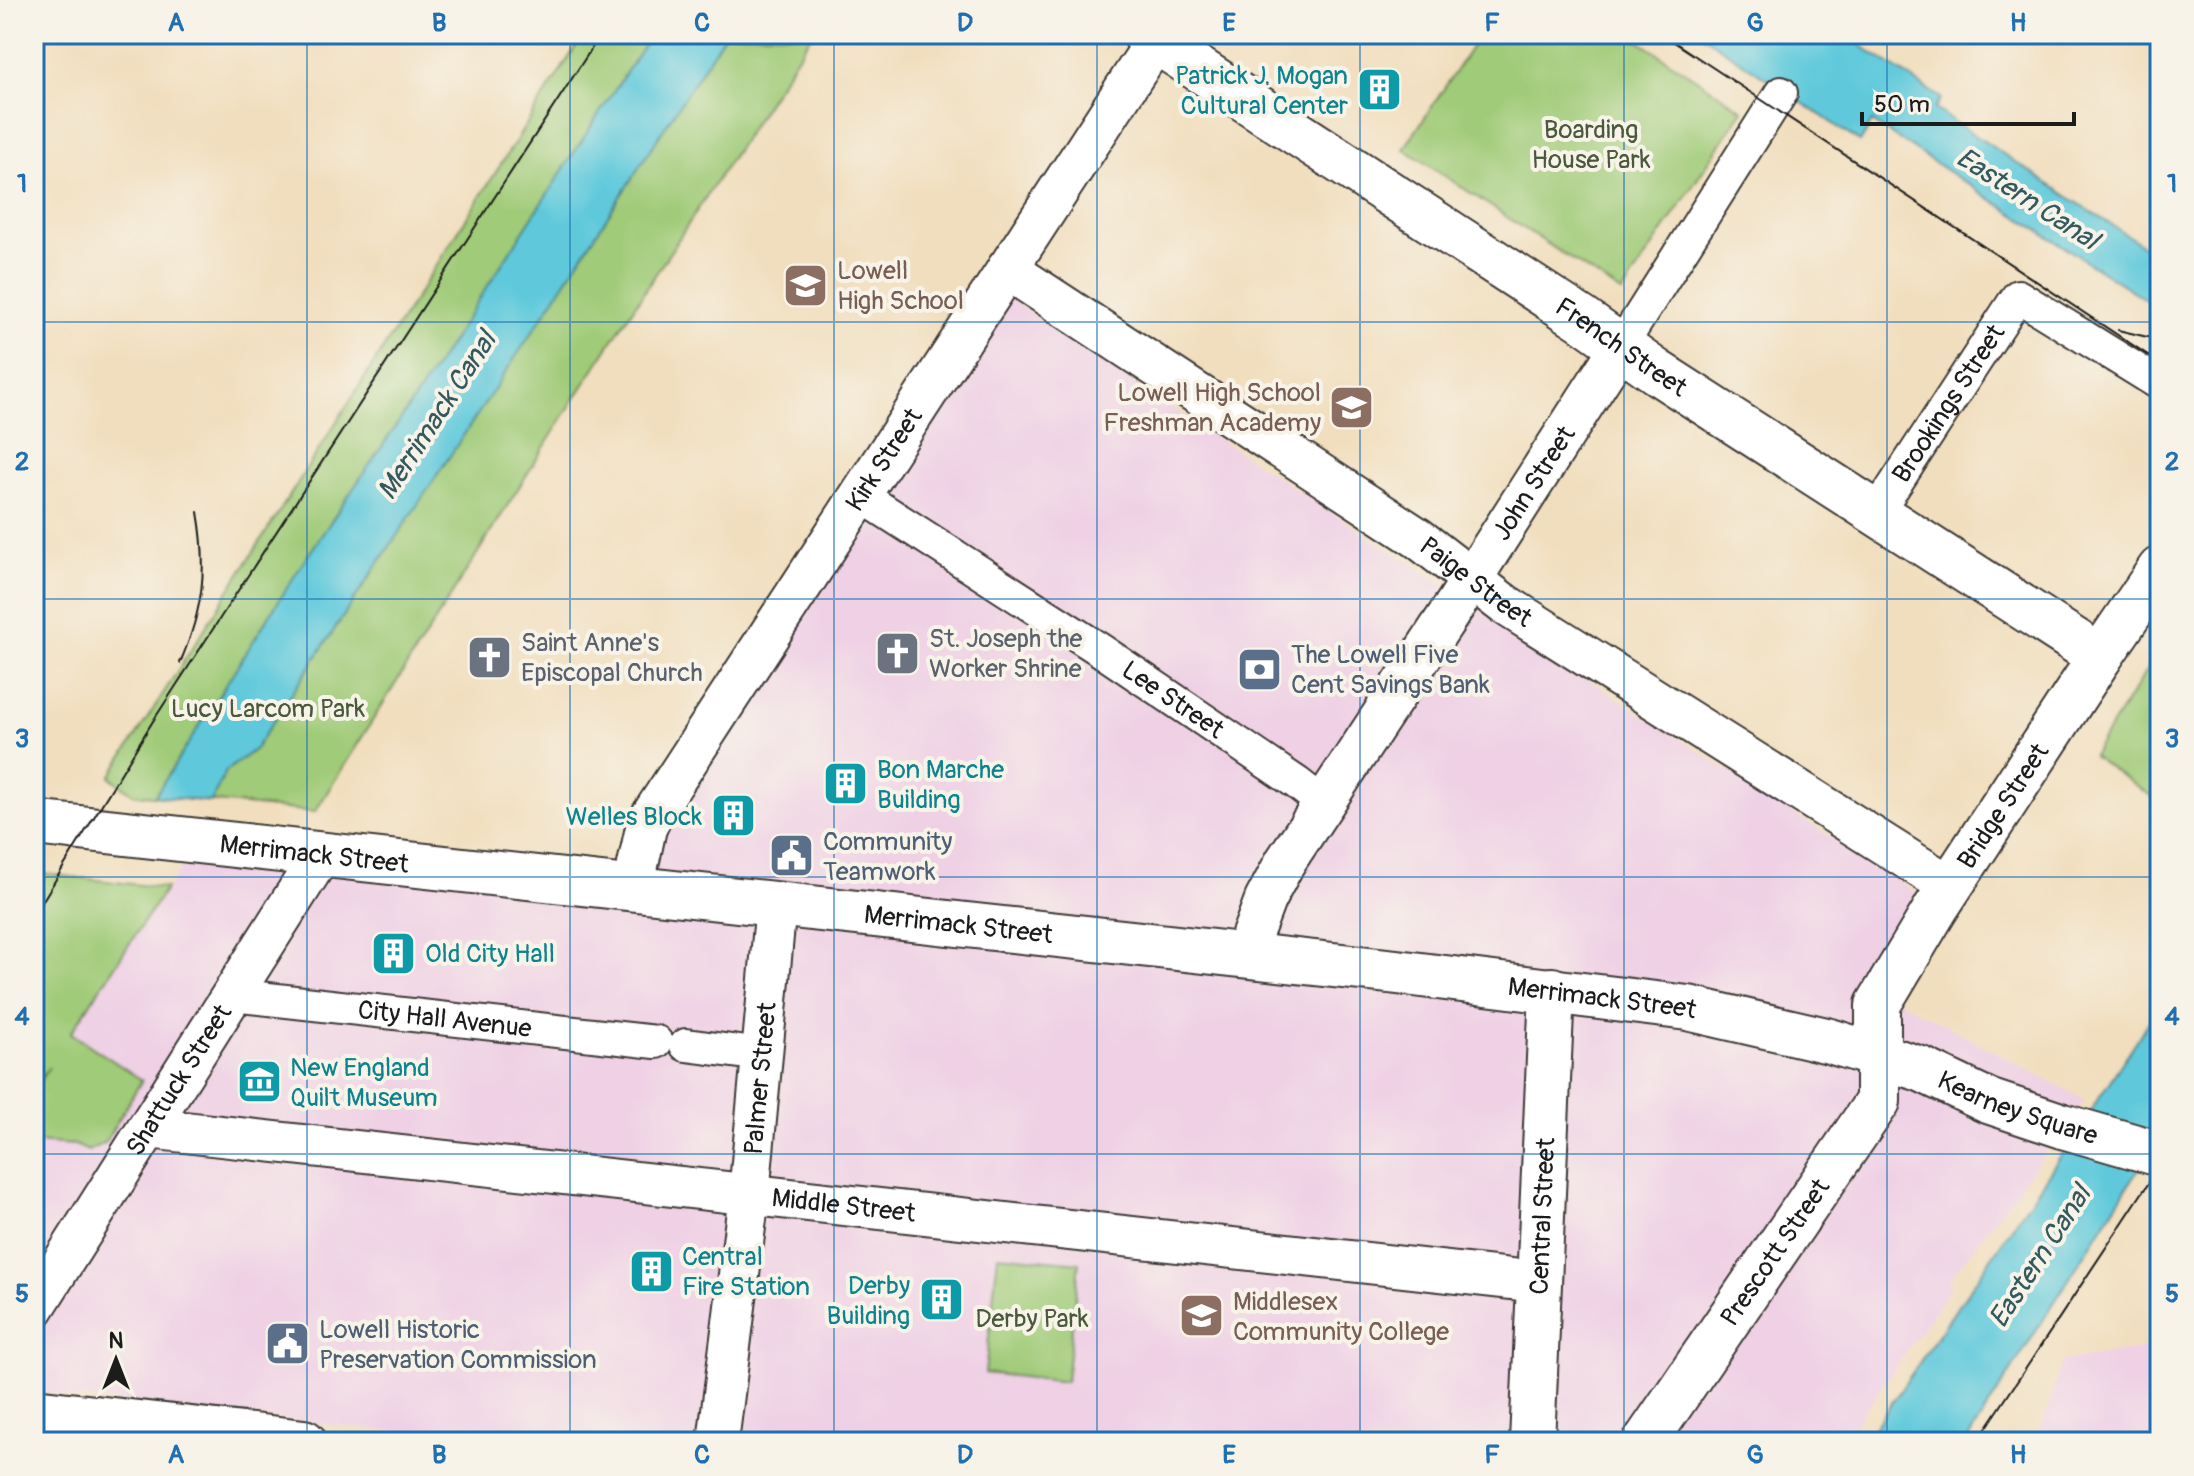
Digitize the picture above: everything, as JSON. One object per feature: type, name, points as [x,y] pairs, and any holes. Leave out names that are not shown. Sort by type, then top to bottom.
[{"type":"main road","name":"French Street","points":[[1150,37],[2100,657]]},
{"type":"main road","name":"Bridge Street","points":[[1878,1056],[1878,1005],[1950,886],[2160,569]]},
{"type":"main road","name":"Merrimack Street","points":[[34,823],[1552,990],[1741,1018],[1878,1056]]},
{"type":"main road","name":"Central Street","points":[[1532,1442],[1552,990]]},
{"type":"main road","name":"Kearney Square","points":[[1878,1056],[1921,1069],[1988,1101],[2160,1154]]},
{"type":"main road","name":"Prescott Street","points":[[1645,1442],[1878,1101],[1878,1056]]},
{"type":"main road","points":[[34,1411],[304,1442]]},
{"type":"street","name":"Kirk Street","points":[[633,888],[646,828],[652,815],[1007,269],[1150,37]]},
{"type":"street","name":"John Street","points":[[1244,956],[1265,900],[1285,862],[1472,579],[1781,93]]},
{"type":"street","name":"Paige Street","points":[[1007,269],[1418,538],[1504,604],[1950,886]]},
{"type":"street","name":"Brookings Street","points":[[1877,512],[2018,296],[2160,384]]},
{"type":"street","name":"Lee Street","points":[[860,495],[1102,651],[1324,804]]},
{"type":"street","name":"Shattuck Street","points":[[34,1308],[322,853]]},
{"type":"street","name":"Palmer Street","points":[[718,1442],[749,1195],[776,904]]},
{"type":"street","name":"City Hall Avenue","points":[[232,995],[763,1055]]},
{"type":"street","name":"Middle Street","points":[[148,1128],[1539,1282]]},
{"type":"shaded area","points":[[1009,298],[1185,417],[1915,892],[1866,983],[2085,1100],[1948,1281],[1949,1290],[1843,1442],[492,1442],[34,1393],[34,1090],[196,845],[649,893],[662,829]]},
{"type":"shaded area","points":[[2160,1346],[2160,1442],[2037,1442],[2062,1361]]},
{"type":"green space","name":"Lucy Larcom Park","points":[[584,34],[812,34],[575,398],[315,812],[133,794],[110,777]]},
{"type":"green space","name":"Boarding House Park","points":[[1480,34],[1628,34],[1743,110],[1622,293],[1404,149]]},
{"type":"green space","points":[[2160,650],[2160,802],[2092,756]]},
{"type":"green space","points":[[38,873],[166,888],[71,1033],[142,1080],[105,1142],[88,1151],[75,1145],[34,1142],[34,1090],[49,1067],[34,1087],[34,880]]},
{"type":"green space","name":"Derby Park","points":[[998,1255],[1079,1263],[1066,1382],[985,1373]]},
{"type":"water","name":"Merrimack Canal","points":[[651,34],[725,34],[549,307],[255,749],[226,771],[211,802],[155,796],[304,561],[413,401]]},
{"type":"water","name":"Eastern Canal","points":[[1701,34],[1843,34],[1941,98],[1935,109],[2160,257],[2160,309],[1872,122],[1860,142]]},
{"type":"water","name":"Eastern Canal","points":[[2160,1005],[2160,1135],[1966,1442],[1865,1442],[2052,1169]]},
{"type":"tram line","points":[[34,915],[153,721],[601,34]]},
{"type":"tram line","points":[[1662,34],[2160,363]]},
{"type":"tram line","points":[[2118,330],[2160,340]]},
{"type":"tram line","points":[[180,663],[194,625],[201,589],[203,552],[198,512]]},
{"type":"tram line","points":[[1977,1442],[2160,1166]]},
{"type":"place","name":"Patrick J. Mogan Cultural Center","points":[[1379,90]]},
{"type":"place","name":"Lowell High School","points":[[806,285]]},
{"type":"place","name":"Lowell High School Freshman Academy","points":[[1352,407]]},
{"type":"place","name":"St. Joseph the Worker Shrine","points":[[898,653]]},
{"type":"place","name":"Saint Anne's Episcopal Church","points":[[490,657]]},
{"type":"place","name":"The Lowell Five Cent Savings Bank","points":[[1260,669]]},
{"type":"place","name":"Bon Marche Building","points":[[846,784]]},
{"type":"place","name":"Welles Block","points":[[733,816]]},
{"type":"place","name":"Community Teamwork","points":[[792,856]]},
{"type":"place","name":"Old City Hall","points":[[394,953]]},
{"type":"place","name":"New England Quilt Museum","points":[[259,1082]]},
{"type":"place","name":"Central Fire Station","points":[[651,1271]]},
{"type":"place","name":"Derby Building","points":[[941,1300]]},
{"type":"place","name":"Middlesex Community College","points":[[1202,1316]]},
{"type":"place","name":"Lowell Historic Preservation Commission","points":[[288,1344]]}]
